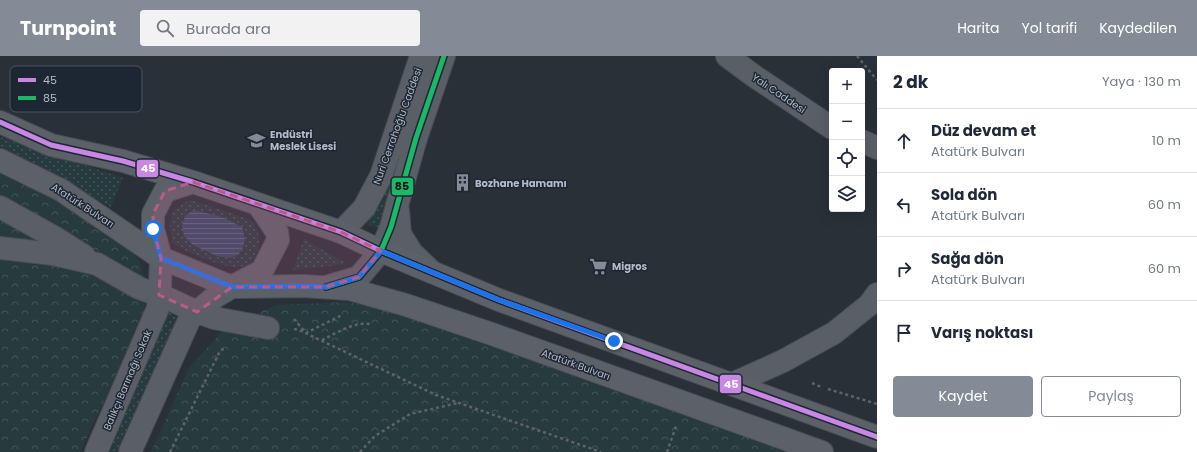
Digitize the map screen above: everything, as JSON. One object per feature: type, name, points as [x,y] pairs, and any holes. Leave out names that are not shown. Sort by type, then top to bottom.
[{"type":"main road","points":[[0,122],[51,145],[123,161],[193,182],[341,232],[381,251],[499,300],[877,437]]},
{"type":"main road","name":"Atatürk Bulvarı","points":[[0,160],[61,190],[161,258],[232,287],[303,286],[349,289],[406,305],[500,336],[822,452]]},
{"type":"main road","points":[[161,258],[153,229],[154,214],[165,191],[193,182]]},
{"type":"main road","points":[[232,287],[262,271],[278,240],[277,232],[258,204]]},
{"type":"main road","name":"Atatürk Bulvarı","points":[[326,287],[359,277],[381,251]]},
{"type":"street","name":"Nuri Cerrahoğlu Caddesi","points":[[341,232],[364,208],[381,176],[421,56]]},
{"type":"street","name":"Nuri Cerrahoğlu Caddesi","points":[[381,251],[391,227],[416,138],[444,56]]},
{"type":"street","name":"Yalı Caddesi","points":[[727,56],[754,76],[829,126]]},
{"type":"street","points":[[865,142],[877,148]]},
{"type":"street","name":"Nuri Cerrahoğlu Caddesi","points":[[398,204],[400,234],[412,253],[432,272]]},
{"type":"street","points":[[0,207],[54,237],[139,288],[158,302],[194,315],[268,328]]},
{"type":"street","points":[[0,248],[53,254],[97,264]]},
{"type":"street","points":[[158,302],[161,258]]},
{"type":"street","points":[[130,452],[194,315],[215,297],[232,287]]},
{"type":"street","points":[[732,384],[783,361],[834,333],[870,304],[877,294]]},
{"type":"street","name":"Balıkçı Barınağı Sokak","points":[[96,452],[158,302]]},
{"type":"path","points":[[857,56],[877,80]]},
{"type":"path","points":[[268,328],[299,330],[436,395],[601,452]]},
{"type":"path","points":[[170,452],[220,351],[231,343]]},
{"type":"path","points":[[812,383],[877,404]]},
{"type":"path","points":[[360,452],[375,436],[410,414],[459,403]]},
{"type":"path","points":[[667,452],[677,423]]},
{"type":"highlighted area","points":[[193,182],[341,232],[381,251],[359,277],[326,287],[232,287],[197,312],[159,295],[161,258],[153,229],[153,214],[165,191]]},
{"type":"green space","points":[[430,56],[435,56],[381,230],[366,224],[383,200]]},
{"type":"green space","points":[[0,137],[123,178],[111,207],[0,146]]},
{"type":"green space","points":[[0,157],[120,234],[140,262],[147,293],[141,323],[80,452],[0,452]]},
{"type":"green space","points":[[191,200],[251,220],[257,230],[259,241],[258,249],[254,258],[249,264],[240,267],[224,265],[195,255],[172,243],[170,226],[172,212],[182,204]]},
{"type":"green space","points":[[304,239],[347,264],[293,270]]},
{"type":"green space","points":[[167,302],[184,309],[117,452],[108,452]]},
{"type":"green space","points":[[347,302],[427,318],[812,452],[151,452],[189,368],[226,327],[276,305]]},
{"type":"water","points":[[194,210],[222,217],[242,227],[245,239],[239,254],[230,258],[217,256],[193,245],[184,236],[182,225],[185,216]]},
{"type":"transit line","name":"85","points":[[326,287],[359,277],[381,251],[391,227],[416,138],[444,56]]},
{"type":"transit line","name":"45","points":[[0,122],[51,145],[123,161],[193,182],[341,232],[381,251],[499,300],[877,437]]},
{"type":"place","name":"Endüstri Meslek Lisesi","points":[[257,140]]},
{"type":"place","name":"Bozhane Hamamı","points":[[462,183]]},
{"type":"place","name":"Migros","points":[[599,266]]},
{"type":"route","points":[[153,229],[161,258],[232,287],[326,287],[359,277],[381,251],[499,300],[614,341]]}]
